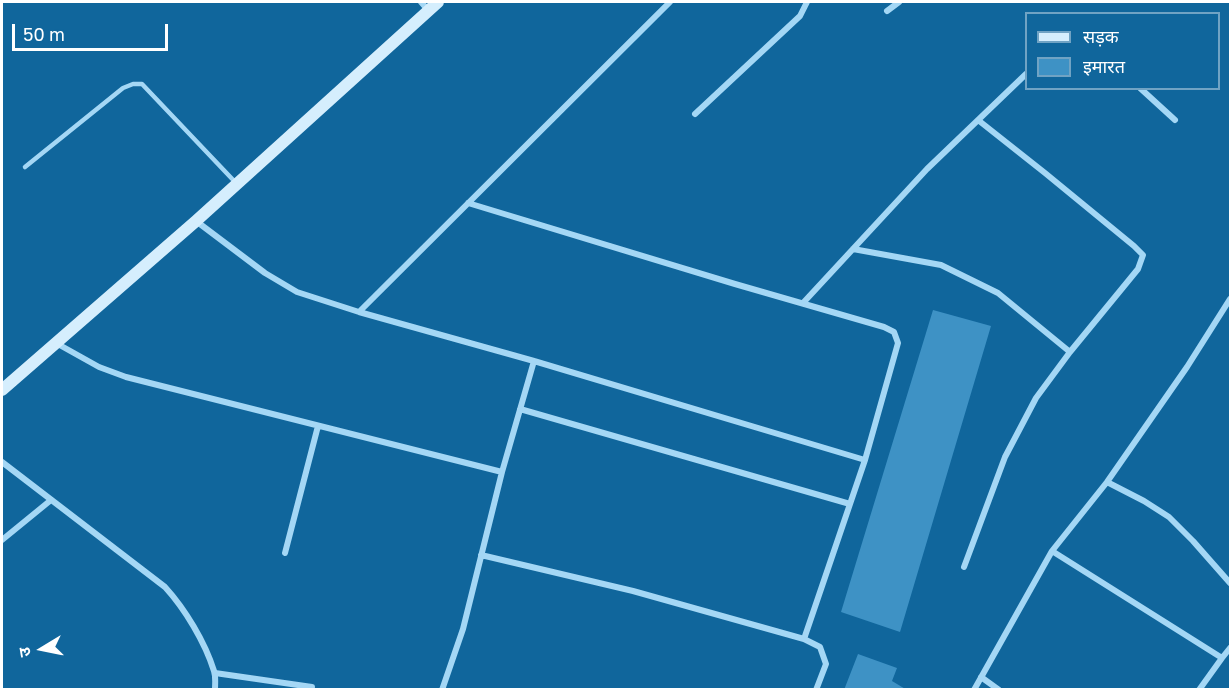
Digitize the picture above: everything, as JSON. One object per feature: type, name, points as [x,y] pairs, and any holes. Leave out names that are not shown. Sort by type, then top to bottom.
[{"type":"main road","points":[[2,390],[237,184],[425,6],[438,2]]},
{"type":"street","points":[[359,312],[670,2]]},
{"type":"street","points":[[695,114],[800,16],[807,2]]},
{"type":"street","points":[[887,11],[898,2]]},
{"type":"street","points":[[803,303],[927,169],[1025,75]]},
{"type":"street","points":[[1142,90],[1175,120]]},
{"type":"street","points":[[964,567],[1005,457],[1036,398],[1070,352],[1138,269],[1143,255],[978,120]]},
{"type":"street","points":[[468,203],[884,327],[894,332],[898,343],[865,460],[804,639]]},
{"type":"street","points":[[196,221],[265,273],[297,292],[865,460]]},
{"type":"street","points":[[853,249],[941,265],[998,293],[1070,352]]},
{"type":"street","points":[[974,690],[1052,551],[1107,482],[1188,367],[1230,298]]},
{"type":"street","points":[[56,343],[99,367],[126,377],[502,472]]},
{"type":"street","points":[[442,690],[463,629],[502,472],[534,361]]},
{"type":"street","points":[[520,409],[850,504]]},
{"type":"street","points":[[285,553],[318,426]]},
{"type":"street","points":[[2,462],[165,587],[176,599],[200,640],[215,673],[215,690]]},
{"type":"street","points":[[1107,482],[1169,517],[1230,584]]},
{"type":"street","points":[[2,540],[51,500]]},
{"type":"street","points":[[1052,551],[1222,658]]},
{"type":"street","points":[[481,555],[633,591],[804,639],[820,647],[826,664],[816,690]]},
{"type":"street","points":[[1199,690],[1230,648]]},
{"type":"street","points":[[215,673],[312,687]]},
{"type":"street","points":[[981,677],[999,690]]},
{"type":"lane","points":[[25,167],[123,88],[133,84],[142,84],[237,184]]},
{"type":"building","points":[[933,310],[991,326],[900,632],[841,612]]},
{"type":"building","points":[[858,654],[897,668],[892,681],[907,690],[844,690]]}]
